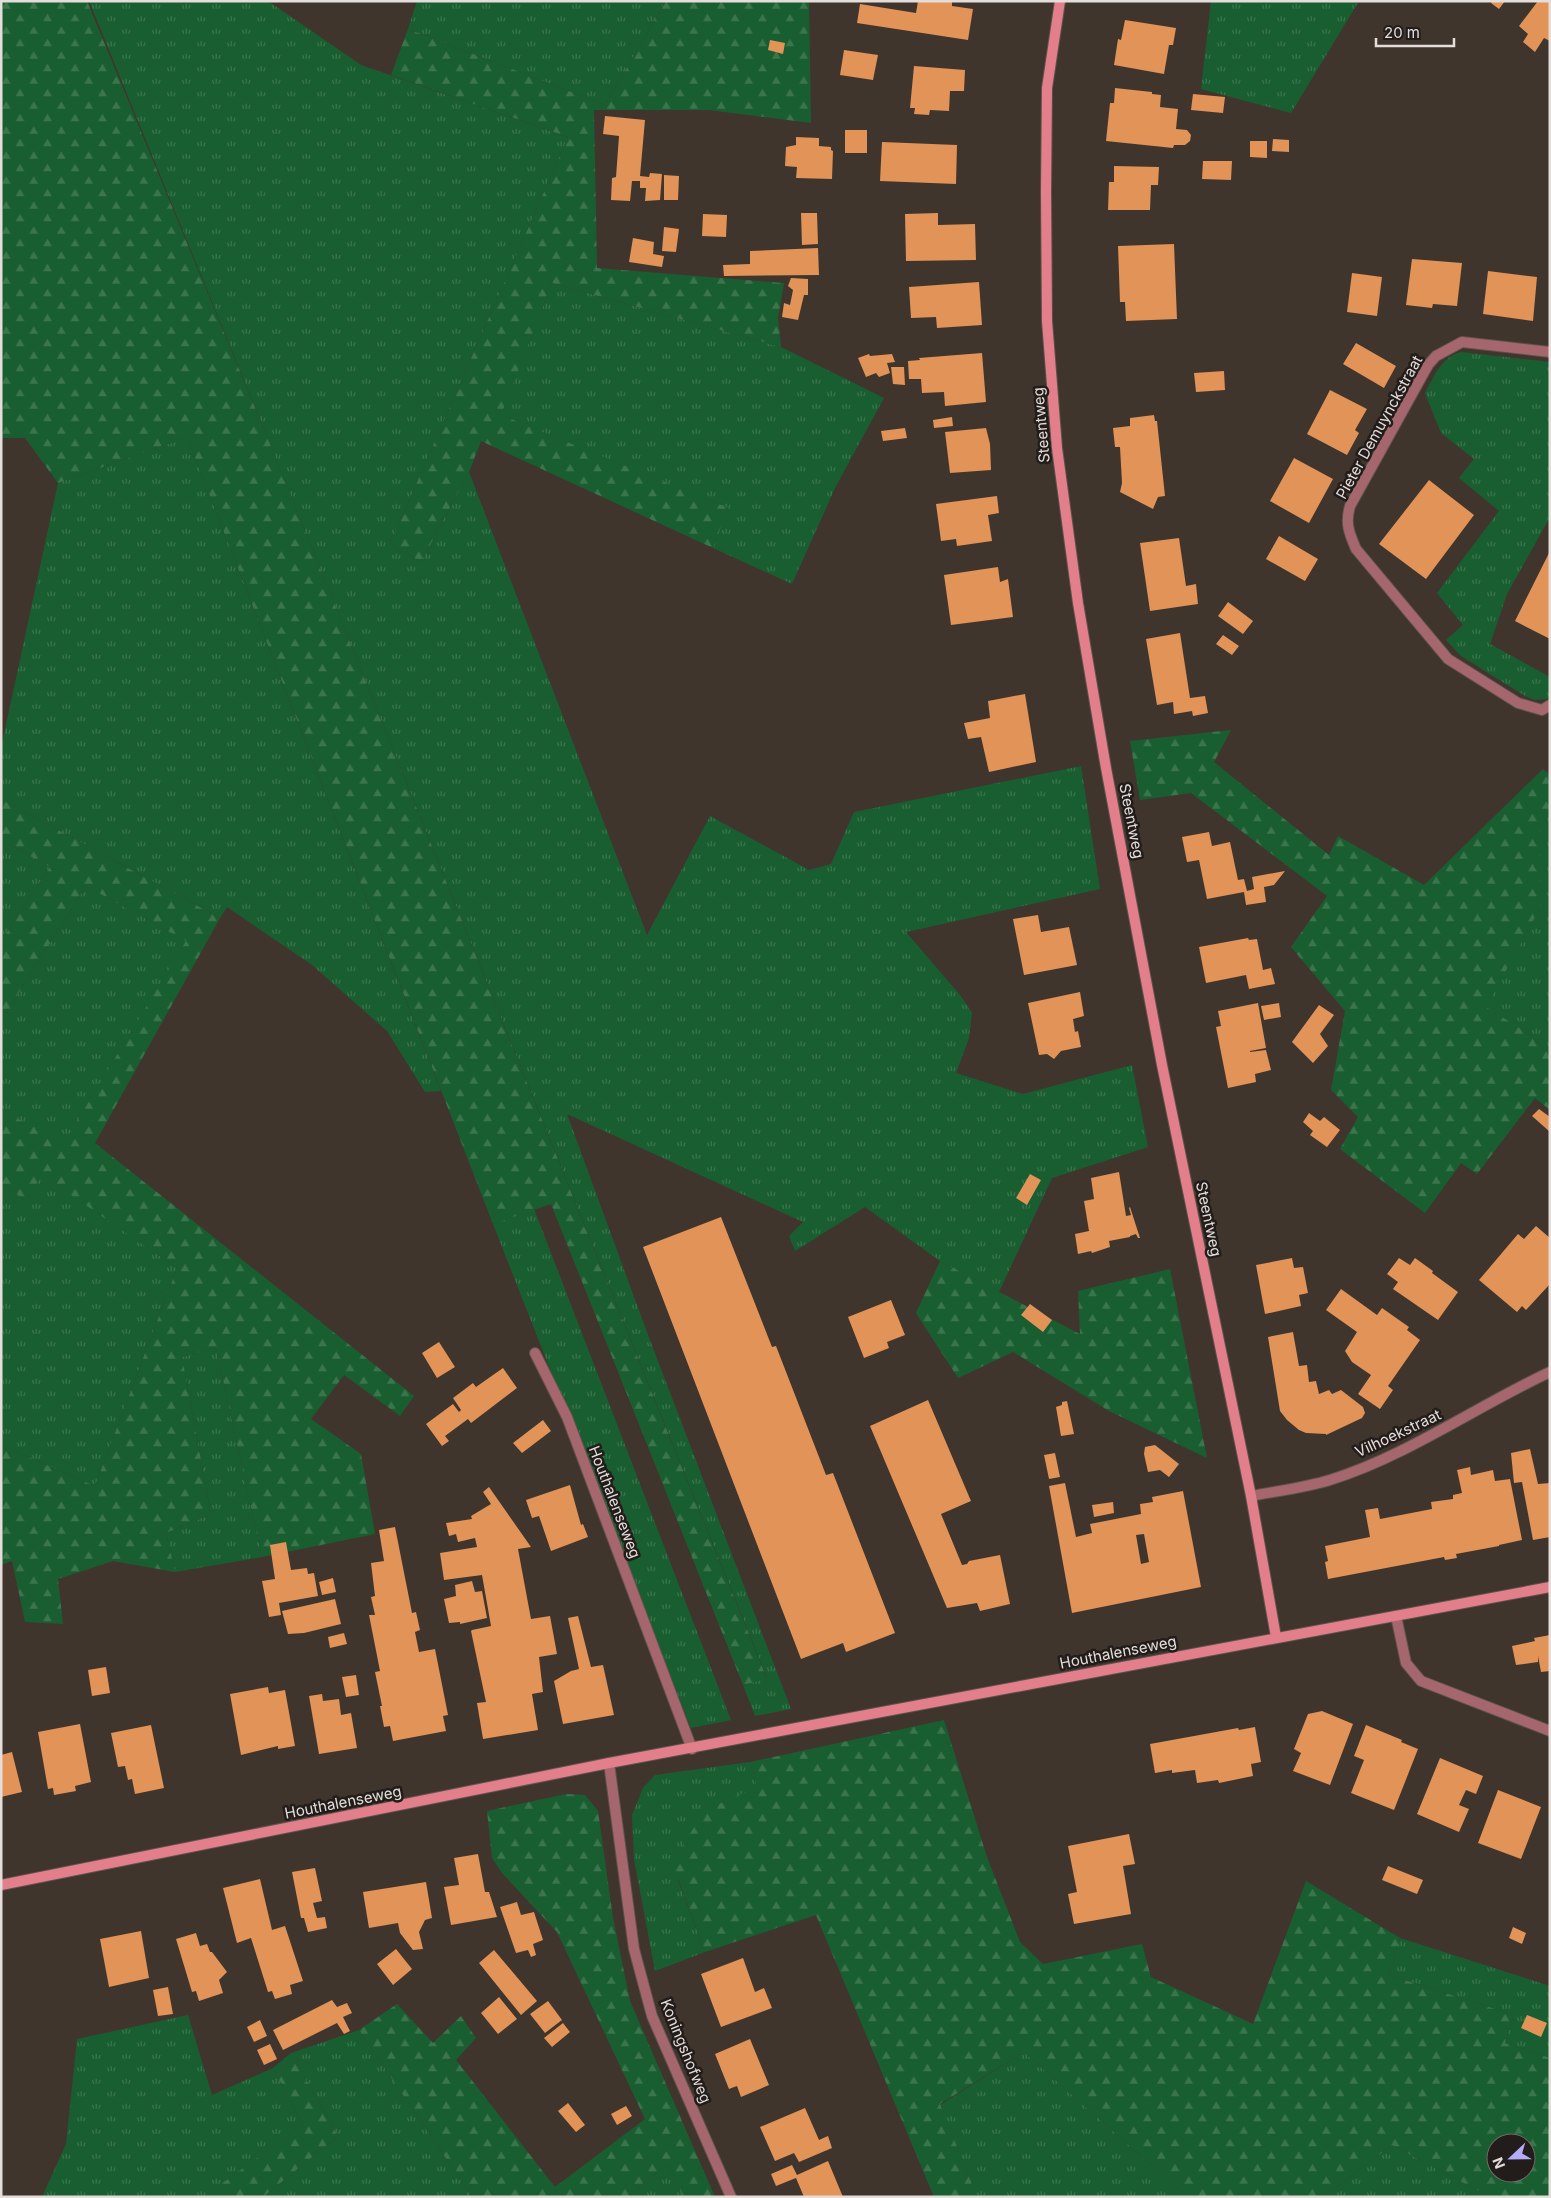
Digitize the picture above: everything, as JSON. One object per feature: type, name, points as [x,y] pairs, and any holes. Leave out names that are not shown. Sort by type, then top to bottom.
[{"type":"street","name":"Steentweg","points":[[1060,1],[1047,88],[1046,192],[1048,321],[1057,448],[1078,603],[1108,777],[1164,1075],[1251,1496],[1276,1638]]},
{"type":"street","name":"Pieter Demuynckstraat","points":[[1550,352],[1462,342],[1436,356],[1428,365],[1350,506],[1346,520],[1349,534],[1356,549],[1448,659],[1518,703],[1542,710],[1550,705]]},
{"type":"street","name":"Houthalenseweg","points":[[535,1354],[567,1417],[692,1749]]},
{"type":"street","name":"Vilhoekstraat","points":[[1251,1496],[1329,1480],[1398,1452],[1550,1372]]},
{"type":"street","name":"Houthalenseweg","points":[[1,1886],[609,1763],[692,1749],[1550,1586]]},
{"type":"street","points":[[1396,1616],[1406,1663],[1421,1681],[1550,1731]]},
{"type":"street","name":"Koningshofweg","points":[[609,1763],[634,1949],[650,2006],[731,2197]]},
{"type":"green space","points":[[1,1],[87,1],[275,456],[767,1679],[743,1685],[551,1204],[493,1224],[187,437],[58,483],[25,438],[1,438]]},
{"type":"green space","points":[[89,1],[268,1],[361,65],[568,137],[390,544],[421,562],[469,472],[647,935],[710,816],[809,870],[831,864],[854,812],[1081,766],[1100,889],[906,932],[960,995],[972,1013],[969,1038],[956,1073],[1023,1094],[1132,1065],[1148,1147],[1052,1178],[999,1292],[940,1261],[865,1207],[795,1251],[789,1236],[803,1222],[567,1114],[648,1335],[791,1709],[755,1716],[743,1685],[767,1678],[275,456]]},
{"type":"green space","points":[[417,1],[666,1],[605,105],[408,29]]},
{"type":"green space","points":[[666,1],[809,1],[811,123],[709,110],[594,110],[597,268],[784,283],[778,318],[781,347],[552,283],[501,415],[728,508],[713,548],[481,441],[469,472],[421,562],[390,544],[568,137],[391,75],[408,29],[605,105]]},
{"type":"green space","points":[[1211,1],[1359,1],[1291,113],[1201,89]]},
{"type":"green space","points":[[552,283],[781,347],[884,398],[836,486],[792,584],[713,548],[727,508],[500,415]]},
{"type":"green space","points":[[1461,352],[1550,362],[1550,517],[1507,594],[1490,644],[1550,677],[1549,699],[1535,700],[1525,696],[1461,656],[1446,640],[1463,625],[1437,593],[1499,511],[1459,478],[1474,459],[1441,433],[1425,393],[1443,363],[1448,358]]},
{"type":"green space","points":[[187,437],[441,1091],[425,1092],[387,1031],[312,965],[227,907],[220,918],[1,799],[1,748],[58,483]]},
{"type":"green space","points":[[1231,730],[1214,762],[1329,855],[1338,836],[1424,885],[1543,769],[1550,775],[1550,818],[1540,818],[1540,908],[1486,1007],[1526,1032],[1550,1054],[1550,1110],[1535,1098],[1477,1174],[1461,1163],[1425,1213],[1340,1149],[1358,1117],[1331,1090],[1345,1011],[1291,947],[1327,896],[1191,793],[1140,800],[1130,741]]},
{"type":"green space","points":[[1,799],[220,918],[95,1143],[414,1396],[400,1416],[344,1375],[311,1419],[361,1454],[375,1534],[262,1557],[216,1348],[182,1357],[211,1514],[166,1533],[175,1572],[113,1561],[58,1579],[63,1624],[25,1622],[12,1561],[1,1565],[1,1445],[95,1486],[177,1268],[42,1175],[26,1201],[1,1183],[1,1111],[65,1141],[186,941],[86,886],[1,1021],[1,941],[50,867],[1,840]]},
{"type":"green space","points":[[1540,817],[1550,818],[1550,1054],[1526,1032],[1485,1007],[1540,908]]},
{"type":"green space","points":[[1,840],[50,867],[1,941]]},
{"type":"green space","points":[[86,886],[187,941],[65,1142],[1,1111],[1,1021]]},
{"type":"green space","points":[[42,1174],[177,1268],[95,1486],[1,1445],[1,1183],[26,1201]]},
{"type":"green space","points":[[534,1209],[731,1720],[691,1728],[493,1224]]},
{"type":"green space","points":[[940,1261],[1080,1334],[1078,1291],[1170,1269],[1207,1458],[1109,1411],[1013,1352],[958,1378],[916,1313]]},
{"type":"green space","points":[[216,1348],[262,1557],[175,1572],[166,1533],[211,1514],[182,1357]]},
{"type":"green space","points":[[944,1720],[987,1857],[1020,1942],[1043,1964],[1142,1944],[1151,1977],[1253,2024],[1306,1881],[1400,1938],[1389,1975],[1514,2015],[1505,2043],[1550,2058],[1550,2197],[1490,2197],[1392,2145],[1324,2197],[1187,2197],[1024,2052],[940,2104],[977,2197],[934,2197],[816,1915],[705,1952],[673,1865],[692,1830],[708,1812],[725,1801],[758,1788],[750,1762]]},
{"type":"green space","points":[[750,1762],[758,1788],[726,1801],[678,1880],[705,1952],[655,1971],[634,1859],[632,1815],[643,1788],[655,1775]]},
{"type":"green space","points":[[566,1794],[585,1795],[598,1811],[613,1918],[630,2001],[715,2197],[683,2197],[667,2164],[627,2197],[472,2197],[359,2030],[397,2004],[433,2043],[461,2016],[476,2038],[456,2060],[555,2187],[645,2119],[557,1932],[502,1873],[492,1858],[487,1811]]},
{"type":"green space","points":[[1400,1938],[1550,1986],[1550,2058],[1505,2043],[1514,2015],[1389,1975]]},
{"type":"green space","points":[[188,2015],[212,2095],[273,2068],[303,2125],[222,2184],[227,2197],[42,2197],[66,2144],[77,2039]]},
{"type":"green space","points":[[359,2030],[472,2197],[263,2197],[338,2136],[291,2053]]},
{"type":"green space","points":[[1024,2052],[1187,2197],[977,2197],[940,2105]]},
{"type":"green space","points":[[291,2053],[338,2136],[263,2197],[227,2197],[221,2184],[303,2125],[273,2068]]},
{"type":"green space","points":[[1392,2145],[1490,2197],[1324,2197]]},
{"type":"green space","points":[[667,2164],[683,2197],[627,2197]]},
{"type":"building","points":[[918,1],[952,1],[952,6],[973,9],[968,40],[857,23],[860,4],[916,13]]},
{"type":"building","points":[[1492,1],[1505,1],[1499,9],[1491,3]]},
{"type":"building","points":[[1538,1],[1550,1],[1550,41],[1544,38],[1535,52],[1523,42],[1528,34],[1519,26]]},
{"type":"building","points":[[1125,20],[1176,28],[1173,45],[1169,45],[1164,74],[1114,65],[1118,39],[1121,40]]},
{"type":"building","points":[[770,40],[785,43],[783,54],[768,50]]},
{"type":"building","points":[[844,50],[878,55],[873,80],[840,75]]},
{"type":"building","points":[[914,66],[965,70],[964,91],[950,91],[949,111],[930,110],[929,115],[914,114],[915,108],[910,108]]},
{"type":"building","points":[[1115,88],[1152,92],[1152,94],[1161,95],[1160,107],[1178,109],[1176,129],[1187,130],[1191,135],[1190,141],[1185,145],[1174,145],[1173,148],[1106,141],[1110,103],[1114,103]]},
{"type":"building","points":[[1193,94],[1225,97],[1223,113],[1191,110]]},
{"type":"building","points":[[605,116],[645,120],[640,176],[649,177],[650,173],[662,174],[660,200],[645,201],[646,188],[640,188],[640,181],[632,181],[630,201],[611,200],[612,178],[616,177],[619,136],[603,134]]},
{"type":"building","points":[[845,130],[867,130],[867,153],[845,153]]},
{"type":"building","points":[[796,137],[819,138],[819,146],[831,147],[833,151],[832,179],[796,178],[797,167],[785,166],[786,147],[796,145]]},
{"type":"building","points":[[1273,139],[1289,140],[1289,152],[1272,151]]},
{"type":"building","points":[[1250,141],[1267,141],[1267,158],[1250,157]]},
{"type":"building","points":[[882,142],[957,145],[956,184],[880,181]]},
{"type":"building","points":[[1203,161],[1232,161],[1231,180],[1202,179]]},
{"type":"building","points":[[1114,166],[1159,167],[1158,185],[1151,185],[1150,210],[1108,210],[1109,182],[1114,182]]},
{"type":"building","points":[[664,175],[679,176],[678,200],[664,200]]},
{"type":"building","points":[[801,213],[817,213],[818,244],[802,245]]},
{"type":"building","points":[[938,213],[938,225],[975,224],[976,260],[906,261],[905,214]]},
{"type":"building","points":[[703,214],[727,215],[726,237],[702,236]]},
{"type":"building","points":[[664,227],[679,229],[676,252],[662,251]]},
{"type":"building","points":[[633,238],[654,242],[653,254],[664,256],[662,267],[629,262]]},
{"type":"building","points":[[1174,244],[1177,319],[1126,321],[1125,302],[1120,302],[1118,246]]},
{"type":"building","points":[[818,248],[819,275],[724,276],[723,265],[750,264],[750,251]]},
{"type":"building","points":[[1412,259],[1462,263],[1457,306],[1433,304],[1432,308],[1406,305]]},
{"type":"building","points":[[1488,271],[1537,277],[1533,321],[1483,314]]},
{"type":"building","points":[[1352,273],[1382,277],[1377,316],[1347,312]]},
{"type":"building","points":[[791,278],[808,279],[808,295],[804,295],[798,320],[782,317],[784,303],[790,305],[793,290],[788,286]]},
{"type":"building","points":[[979,282],[982,325],[937,328],[936,317],[911,318],[909,287]]},
{"type":"building","points":[[1356,343],[1396,366],[1384,388],[1343,364]]},
{"type":"building","points":[[982,353],[986,402],[945,406],[944,392],[922,393],[921,379],[909,379],[908,361],[920,360],[919,358]]},
{"type":"building","points":[[869,354],[870,356],[892,354],[895,362],[887,363],[890,373],[879,377],[876,373],[866,377],[858,358]]},
{"type":"building","points":[[891,367],[904,367],[905,385],[893,384]]},
{"type":"building","points":[[1224,371],[1225,390],[1196,392],[1194,373]]},
{"type":"building","points":[[1330,390],[1367,409],[1355,430],[1359,433],[1347,455],[1307,434]]},
{"type":"building","points":[[1154,415],[1155,421],[1157,421],[1165,496],[1158,497],[1153,509],[1120,492],[1122,483],[1120,447],[1115,447],[1113,428],[1130,426],[1130,418]]},
{"type":"building","points":[[952,417],[953,426],[934,428],[933,420]]},
{"type":"building","points":[[905,428],[907,438],[883,441],[881,431]]},
{"type":"building","points":[[986,428],[990,444],[991,470],[950,473],[945,432]]},
{"type":"building","points":[[1294,458],[1333,479],[1309,523],[1270,501]]},
{"type":"building","points":[[1429,480],[1474,515],[1426,579],[1379,544]]},
{"type":"building","points":[[997,496],[999,513],[988,515],[992,541],[957,546],[956,539],[941,541],[936,504]]},
{"type":"building","points":[[1279,536],[1318,559],[1305,581],[1266,559]]},
{"type":"building","points":[[1179,538],[1186,586],[1196,584],[1198,604],[1150,611],[1140,543]]},
{"type":"building","points":[[1550,551],[1550,639],[1515,621]]},
{"type":"building","points":[[998,567],[1000,582],[1008,579],[1013,617],[951,625],[944,575]]},
{"type":"building","points":[[1228,602],[1253,621],[1243,634],[1218,616]]},
{"type":"building","points":[[1180,633],[1190,698],[1205,696],[1208,713],[1193,716],[1192,711],[1174,714],[1173,702],[1157,705],[1146,639]]},
{"type":"building","points":[[1223,635],[1239,646],[1232,655],[1216,644]]},
{"type":"building","points":[[1025,694],[1036,762],[989,772],[981,737],[968,739],[964,723],[990,718],[988,701]]},
{"type":"building","points":[[1209,832],[1212,846],[1230,842],[1238,880],[1244,879],[1247,891],[1254,889],[1252,877],[1285,871],[1274,885],[1264,887],[1266,902],[1246,905],[1244,892],[1207,899],[1199,860],[1187,862],[1182,837]]},
{"type":"building","points":[[1038,915],[1041,932],[1069,927],[1077,965],[1024,975],[1013,919]]},
{"type":"building","points":[[1248,938],[1249,940],[1257,939],[1263,970],[1271,968],[1275,984],[1249,989],[1246,975],[1206,983],[1199,947]]},
{"type":"building","points":[[1080,992],[1084,1016],[1073,1019],[1075,1032],[1078,1031],[1081,1047],[1061,1051],[1054,1059],[1047,1054],[1039,1055],[1028,1003]]},
{"type":"building","points":[[1258,1003],[1266,1048],[1250,1052],[1266,1050],[1271,1070],[1255,1074],[1256,1082],[1228,1088],[1216,1027],[1221,1026],[1218,1011]]},
{"type":"building","points":[[1279,1003],[1281,1017],[1264,1020],[1261,1006]]},
{"type":"building","points":[[1319,1005],[1334,1015],[1320,1034],[1328,1046],[1313,1063],[1292,1042]]},
{"type":"building","points":[[1539,1109],[1550,1117],[1550,1132],[1532,1116]]},
{"type":"building","points":[[1309,1113],[1320,1121],[1324,1117],[1340,1130],[1327,1147],[1310,1135],[1313,1131],[1303,1122]]},
{"type":"building","points":[[1119,1172],[1126,1216],[1131,1215],[1130,1207],[1140,1238],[1136,1234],[1109,1241],[1110,1247],[1092,1253],[1091,1251],[1078,1254],[1075,1234],[1089,1231],[1084,1201],[1094,1199],[1091,1178]]},
{"type":"building","points":[[1030,1174],[1041,1180],[1027,1205],[1016,1198]]},
{"type":"building","points":[[721,1217],[772,1347],[776,1346],[826,1475],[833,1473],[895,1633],[846,1652],[843,1643],[801,1659],[643,1247]]},
{"type":"building","points":[[1536,1226],[1550,1238],[1550,1284],[1526,1310],[1522,1306],[1517,1312],[1479,1280],[1518,1234],[1524,1239]]},
{"type":"building","points":[[1292,1258],[1294,1268],[1303,1267],[1308,1293],[1299,1295],[1301,1306],[1265,1314],[1256,1265]]},
{"type":"building","points":[[1399,1258],[1410,1265],[1415,1258],[1458,1292],[1438,1320],[1393,1289],[1398,1282],[1387,1274]]},
{"type":"building","points":[[1341,1289],[1377,1315],[1382,1308],[1409,1327],[1407,1330],[1420,1340],[1388,1386],[1393,1390],[1380,1409],[1358,1394],[1371,1375],[1352,1362],[1345,1351],[1357,1332],[1326,1310]]},
{"type":"building","points":[[891,1300],[905,1335],[887,1342],[889,1348],[864,1358],[848,1317]]},
{"type":"building","points":[[1030,1304],[1052,1320],[1043,1332],[1021,1315]]},
{"type":"building","points":[[1293,1332],[1299,1366],[1307,1365],[1309,1382],[1316,1381],[1319,1394],[1329,1390],[1332,1394],[1341,1390],[1363,1407],[1365,1413],[1362,1418],[1326,1435],[1306,1433],[1287,1420],[1280,1411],[1268,1337]]},
{"type":"building","points":[[439,1342],[455,1367],[437,1378],[422,1353]]},
{"type":"building","points":[[503,1368],[517,1388],[471,1423],[468,1419],[445,1436],[449,1441],[442,1446],[426,1424],[453,1404],[459,1412],[461,1410],[453,1398],[473,1383],[476,1387]]},
{"type":"building","points":[[928,1400],[971,1501],[941,1514],[962,1565],[967,1564],[969,1561],[1000,1555],[1010,1604],[980,1611],[977,1603],[947,1608],[870,1426]]},
{"type":"building","points":[[1067,1401],[1074,1434],[1061,1436],[1056,1407],[1062,1405],[1062,1402]]},
{"type":"building","points":[[543,1420],[551,1431],[522,1453],[513,1443]]},
{"type":"building","points":[[1155,1445],[1179,1464],[1169,1477],[1160,1470],[1148,1472],[1144,1454],[1145,1447]]},
{"type":"building","points":[[1530,1449],[1538,1484],[1550,1483],[1550,1537],[1533,1540],[1522,1482],[1514,1483],[1511,1453]]},
{"type":"building","points":[[1055,1453],[1060,1477],[1049,1479],[1044,1455]]},
{"type":"building","points":[[1470,1467],[1471,1475],[1493,1470],[1495,1481],[1510,1479],[1522,1540],[1456,1554],[1457,1558],[1445,1560],[1444,1557],[1328,1579],[1325,1562],[1328,1561],[1325,1546],[1370,1537],[1365,1510],[1378,1508],[1380,1519],[1432,1509],[1431,1502],[1453,1499],[1453,1495],[1462,1493],[1457,1470]]},
{"type":"building","points":[[1065,1483],[1076,1537],[1092,1533],[1090,1524],[1141,1514],[1140,1504],[1153,1502],[1152,1497],[1183,1491],[1201,1587],[1072,1613],[1049,1486]],"holes":[[[1144,1534],[1149,1562],[1141,1564],[1136,1535]]]},
{"type":"building","points":[[570,1485],[581,1525],[583,1524],[588,1537],[551,1551],[539,1516],[532,1518],[526,1500]]},
{"type":"building","points":[[489,1487],[531,1547],[518,1549],[531,1619],[550,1616],[557,1654],[539,1657],[543,1692],[532,1694],[538,1730],[483,1739],[477,1703],[486,1702],[471,1631],[491,1626],[482,1575],[444,1580],[440,1553],[477,1547],[475,1538],[458,1542],[456,1534],[449,1536],[446,1523],[472,1519],[471,1516],[491,1504],[483,1492]]},
{"type":"building","points":[[1113,1502],[1114,1513],[1094,1517],[1092,1505]]},
{"type":"building","points":[[395,1527],[412,1613],[416,1612],[420,1630],[415,1632],[419,1652],[435,1649],[448,1715],[443,1716],[446,1731],[393,1741],[390,1726],[384,1727],[380,1706],[382,1706],[375,1672],[380,1671],[369,1615],[375,1615],[371,1597],[375,1596],[371,1563],[384,1561],[379,1530]]},
{"type":"building","points":[[286,1542],[291,1570],[307,1568],[308,1574],[314,1573],[318,1596],[279,1603],[281,1615],[269,1617],[262,1581],[275,1579],[270,1545]]},
{"type":"building","points":[[333,1578],[336,1592],[322,1595],[319,1582]]},
{"type":"building","points":[[472,1581],[475,1592],[482,1591],[487,1618],[460,1624],[460,1622],[449,1623],[444,1599],[456,1596],[455,1585]]},
{"type":"building","points":[[335,1599],[341,1624],[304,1633],[288,1634],[282,1611]]},
{"type":"building","points":[[578,1616],[591,1667],[603,1665],[614,1715],[563,1724],[554,1681],[571,1671],[579,1669],[568,1618]]},
{"type":"building","points":[[344,1633],[347,1644],[330,1648],[328,1637]]},
{"type":"building","points":[[1550,1635],[1550,1671],[1541,1672],[1538,1656],[1538,1662],[1516,1665],[1512,1646],[1535,1641],[1534,1638]]},
{"type":"building","points":[[106,1667],[110,1693],[92,1696],[88,1670]]},
{"type":"building","points":[[356,1675],[359,1695],[346,1697],[342,1677]]},
{"type":"building","points":[[268,1687],[269,1693],[285,1690],[295,1746],[278,1749],[278,1746],[241,1755],[230,1694]]},
{"type":"building","points":[[322,1694],[323,1701],[339,1699],[341,1715],[351,1713],[357,1748],[319,1754],[309,1696]]},
{"type":"building","points":[[1322,1711],[1353,1724],[1330,1785],[1293,1771],[1301,1753],[1294,1749],[1308,1714]]},
{"type":"building","points":[[80,1724],[91,1782],[75,1786],[76,1791],[54,1795],[53,1788],[48,1789],[38,1732]]},
{"type":"building","points":[[151,1725],[164,1788],[135,1794],[132,1779],[128,1780],[125,1766],[118,1767],[111,1733]]},
{"type":"building","points":[[1366,1725],[1418,1749],[1394,1810],[1351,1793],[1364,1760],[1354,1756]]},
{"type":"building","points":[[1255,1727],[1261,1762],[1251,1764],[1253,1776],[1219,1783],[1218,1780],[1197,1783],[1195,1770],[1172,1773],[1172,1770],[1155,1773],[1150,1744],[1238,1728],[1239,1730]]},
{"type":"building","points":[[12,1752],[22,1792],[1,1797],[1,1755]]},
{"type":"building","points":[[1440,1758],[1483,1776],[1476,1794],[1466,1790],[1459,1805],[1469,1809],[1459,1832],[1417,1814]]},
{"type":"building","points":[[1498,1790],[1541,1807],[1521,1859],[1478,1843]]},
{"type":"building","points":[[1129,1834],[1135,1864],[1123,1866],[1131,1914],[1074,1924],[1068,1894],[1077,1892],[1068,1846]]},
{"type":"building","points":[[478,1854],[485,1892],[489,1892],[497,1917],[451,1925],[444,1887],[459,1885],[454,1858]]},
{"type":"building","points":[[1388,1866],[1423,1880],[1417,1894],[1382,1880]]},
{"type":"building","points":[[315,1868],[322,1901],[313,1903],[317,1918],[325,1917],[327,1928],[308,1932],[304,1918],[301,1918],[292,1872]]},
{"type":"building","points":[[260,1879],[272,1930],[285,1926],[303,1981],[290,1985],[292,1994],[275,1999],[272,1991],[268,1992],[251,1938],[237,1943],[223,1888]]},
{"type":"building","points":[[426,1882],[432,1918],[425,1920],[419,1932],[423,1949],[413,1950],[400,1933],[398,1923],[369,1928],[363,1892]]},
{"type":"building","points":[[517,1902],[521,1915],[534,1912],[543,1940],[533,1944],[536,1955],[531,1957],[528,1950],[516,1953],[500,1907]]},
{"type":"building","points":[[1513,1927],[1526,1933],[1522,1944],[1509,1938]]},
{"type":"building","points":[[141,1931],[149,1978],[109,1987],[100,1939]]},
{"type":"building","points":[[196,1933],[200,1946],[207,1944],[210,1952],[212,1952],[227,1972],[219,1980],[223,1993],[199,2001],[196,1991],[192,1992],[176,1939]]},
{"type":"building","points":[[396,1949],[412,1969],[393,1985],[377,1964]]},
{"type":"building","points":[[494,1950],[537,2001],[521,2015],[479,1963]]},
{"type":"building","points":[[743,1958],[755,1992],[764,1988],[772,2008],[721,2027],[701,1974]]},
{"type":"building","points":[[168,1987],[173,2014],[158,2016],[153,1990]]},
{"type":"building","points":[[499,1997],[517,2019],[498,2034],[481,2013]]},
{"type":"building","points":[[332,2000],[337,2007],[347,2003],[352,2013],[343,2017],[350,2031],[344,2034],[337,2023],[283,2050],[273,2030]]},
{"type":"building","points":[[548,2001],[562,2020],[545,2033],[530,2014]]},
{"type":"building","points":[[1527,2015],[1547,2023],[1541,2037],[1521,2028]]},
{"type":"building","points":[[260,2020],[267,2036],[254,2042],[247,2027]]},
{"type":"building","points":[[563,2023],[570,2032],[552,2047],[544,2038]]},
{"type":"building","points":[[750,2039],[769,2085],[741,2097],[737,2086],[729,2089],[715,2054]]},
{"type":"building","points":[[270,2044],[277,2059],[264,2065],[257,2050]]},
{"type":"building","points":[[568,2103],[585,2125],[576,2132],[558,2111]]},
{"type":"building","points":[[626,2106],[632,2116],[617,2125],[611,2114]]},
{"type":"building","points":[[805,2108],[819,2140],[828,2136],[832,2148],[799,2162],[794,2153],[775,2161],[760,2127]]},
{"type":"building","points":[[828,2161],[843,2197],[804,2197],[796,2178],[776,2186],[771,2174],[792,2165],[797,2175]]}]
